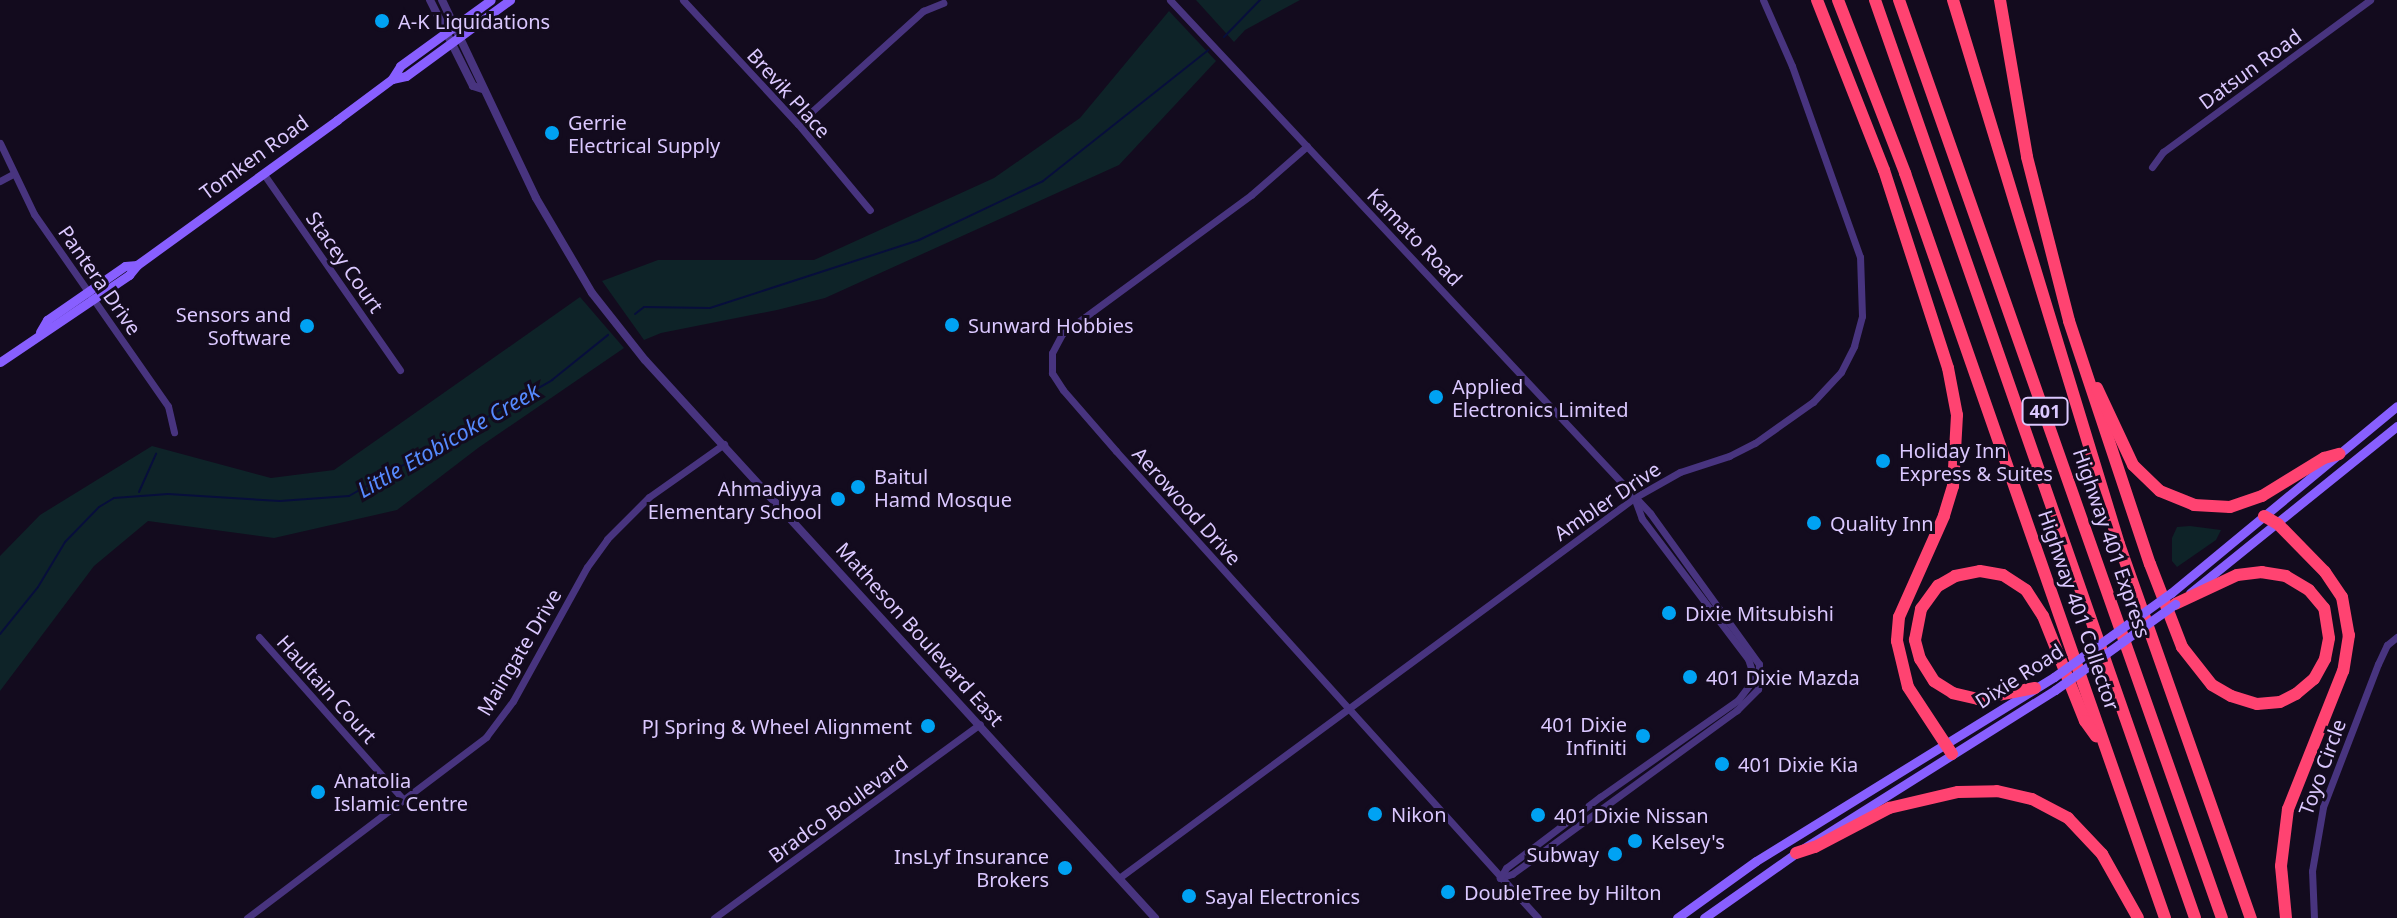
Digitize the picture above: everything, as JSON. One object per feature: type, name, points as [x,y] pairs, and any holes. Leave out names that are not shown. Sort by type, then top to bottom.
[{"type":"highway","points":[[1817,0],[1884,170],[1936,328],[1957,415],[1953,486],[1944,516],[1899,617],[1897,641],[1908,687],[1948,748]]},
{"type":"highway","name":"Highway 401 Collector","points":[[1838,0],[1905,173],[2165,918]]},
{"type":"highway","name":"401","points":[[1875,0],[2195,918]]},
{"type":"highway","name":"Highway 401 Express","points":[[1899,0],[2222,918]]},
{"type":"highway","name":"401","points":[[1955,0],[2119,544],[2251,918]]},
{"type":"highway","points":[[2000,0],[2027,157],[2069,321],[2172,625],[2194,664],[2212,685],[2231,696],[2270,704],[2306,687],[2325,659],[2329,638],[2324,608],[2309,590],[2286,576],[2262,572],[2237,575],[2173,599]]},
{"type":"highway","points":[[2069,321],[2133,465],[2160,491],[2194,505],[2230,507],[2262,496],[2324,458],[2339,454]]},
{"type":"highway","points":[[2264,516],[2278,524],[2325,572],[2342,597],[2349,635],[2343,671],[2288,809],[2281,866],[2286,918]]},
{"type":"highway","points":[[2035,688],[1978,699],[1961,697],[1939,686],[1924,668],[1915,640],[1918,616],[1933,591],[1949,579],[1980,571],[2009,578],[2026,590],[2043,616],[2085,721],[2105,749]]},
{"type":"highway","points":[[1796,853],[1815,847],[1889,808],[1958,792],[1997,791],[2032,799],[2068,818],[2102,854],[2138,918]]},
{"type":"main road","name":"Tomken Road","points":[[0,362],[40,332],[47,320],[90,296],[125,266],[137,265],[392,79],[400,66],[491,0]]},
{"type":"main road","name":"Tomken Road","points":[[392,79],[406,76],[510,0]]},
{"type":"main road","name":"Dixie Road","points":[[1704,918],[2035,688],[2173,599],[2264,516],[2397,406]]},
{"type":"main road","name":"Dixie Road","points":[[1677,918],[1756,861],[1948,748],[2055,690],[2173,599],[2278,524],[2397,426]]},
{"type":"street","name":"Matheson Boulevard East","points":[[430,0],[473,86],[482,89]]},
{"type":"street","name":"Matheson Boulevard East","points":[[442,0],[536,198],[585,283],[645,360],[1155,918]]},
{"type":"street","name":"Brevik Place","points":[[683,0],[798,124],[870,210]]},
{"type":"street","name":"Kamato Road","points":[[1170,0],[1634,498],[1642,519],[1748,659],[1752,671],[1750,684],[1738,700],[1589,805],[1506,868],[1500,878]]},
{"type":"street","name":"Ambler Drive","points":[[1119,878],[1634,498],[1680,472],[1743,450],[1795,417],[1841,372],[1858,334],[1864,301],[1858,248],[1792,66],[1763,0]]},
{"type":"street","name":"Datsun Road","points":[[2152,167],[2163,152],[2370,0]]},
{"type":"street","points":[[798,124],[923,11],[943,3]]},
{"type":"street","name":"Pantera Drive","points":[[0,143],[34,214],[168,406],[174,432]]},
{"type":"street","name":"Aerowood Drive","points":[[1307,146],[1251,195],[1069,327],[1056,342],[1051,363],[1055,381],[1538,918]]},
{"type":"street","name":"Stacey Court","points":[[263,173],[400,370]]},
{"type":"street","points":[[0,181],[13,174]]},
{"type":"street","name":"Maingate Drive","points":[[247,918],[473,749],[500,719],[587,567],[618,526],[649,497],[724,444]]},
{"type":"street","name":"Haultain Court","points":[[259,637],[403,799]]},
{"type":"street","name":"Toyo Circle","points":[[2314,918],[2312,871],[2323,807],[2378,664],[2387,645],[2397,637]]},
{"type":"street","name":"Bradco Boulevard","points":[[714,918],[853,820],[980,724]]},
{"type":"green space","points":[[1196,0],[1300,0],[1245,30],[1234,42]]},
{"type":"green space","points":[[1169,11],[1216,61],[1119,165],[825,298],[661,333],[644,340],[602,281],[658,260],[814,260],[994,178],[1080,118]]},
{"type":"green space","points":[[580,297],[624,348],[478,448],[397,510],[274,538],[148,521],[94,566],[0,691],[0,556],[40,515],[152,446],[271,478],[334,470]]},
{"type":"green space","points":[[2177,527],[2221,530],[2216,540],[2177,567],[2172,561],[2172,538]]},
{"type":"waterway","name":"Little Etobicoke Creek","points":[[1224,37],[1260,0]]},
{"type":"waterway","name":"Little Etobicoke Creek","points":[[635,314],[644,307],[710,308],[919,240],[1043,181],[1208,50]]},
{"type":"waterway","name":"Little Etobicoke Creek","points":[[0,634],[38,587],[65,542],[99,507],[114,498],[168,494],[280,501],[349,496],[552,380],[608,335]]},
{"type":"waterway","points":[[139,492],[156,454]]},
{"type":"place","name":"A-K Liquidations","points":[[382,21]]},
{"type":"place","name":"Gerrie Electrical Supply","points":[[552,133]]},
{"type":"place","name":"Sunward Hobbies","points":[[952,325]]},
{"type":"place","name":"Sensors and Software","points":[[307,326]]},
{"type":"place","name":"Applied Electronics Limited","points":[[1436,397]]},
{"type":"place","name":"Holiday Inn Express & Suites","points":[[1883,461]]},
{"type":"place","name":"Baitul Hamd Mosque","points":[[858,487]]},
{"type":"place","name":"Ahmadiyya Elementary School","points":[[838,499]]},
{"type":"place","name":"Quality Inn","points":[[1814,523]]},
{"type":"place","name":"Dixie Mitsubishi","points":[[1669,613]]},
{"type":"place","name":"401 Dixie Mazda","points":[[1690,677]]},
{"type":"place","name":"PJ Spring & Wheel Alignment","points":[[928,726]]},
{"type":"place","name":"401 Dixie Infiniti","points":[[1643,736]]},
{"type":"place","name":"401 Dixie Kia","points":[[1722,764]]},
{"type":"place","name":"Anatolia Islamic Centre","points":[[318,792]]},
{"type":"place","name":"Nikon","points":[[1375,814]]},
{"type":"place","name":"401 Dixie Nissan","points":[[1538,815]]},
{"type":"place","name":"Kelsey's","points":[[1635,841]]},
{"type":"place","name":"Subway","points":[[1615,854]]},
{"type":"place","name":"InsLyf Insurance Brokers","points":[[1065,868]]},
{"type":"place","name":"DoubleTree by Hilton","points":[[1448,892]]},
{"type":"place","name":"Sayal Electronics","points":[[1189,896]]}]
